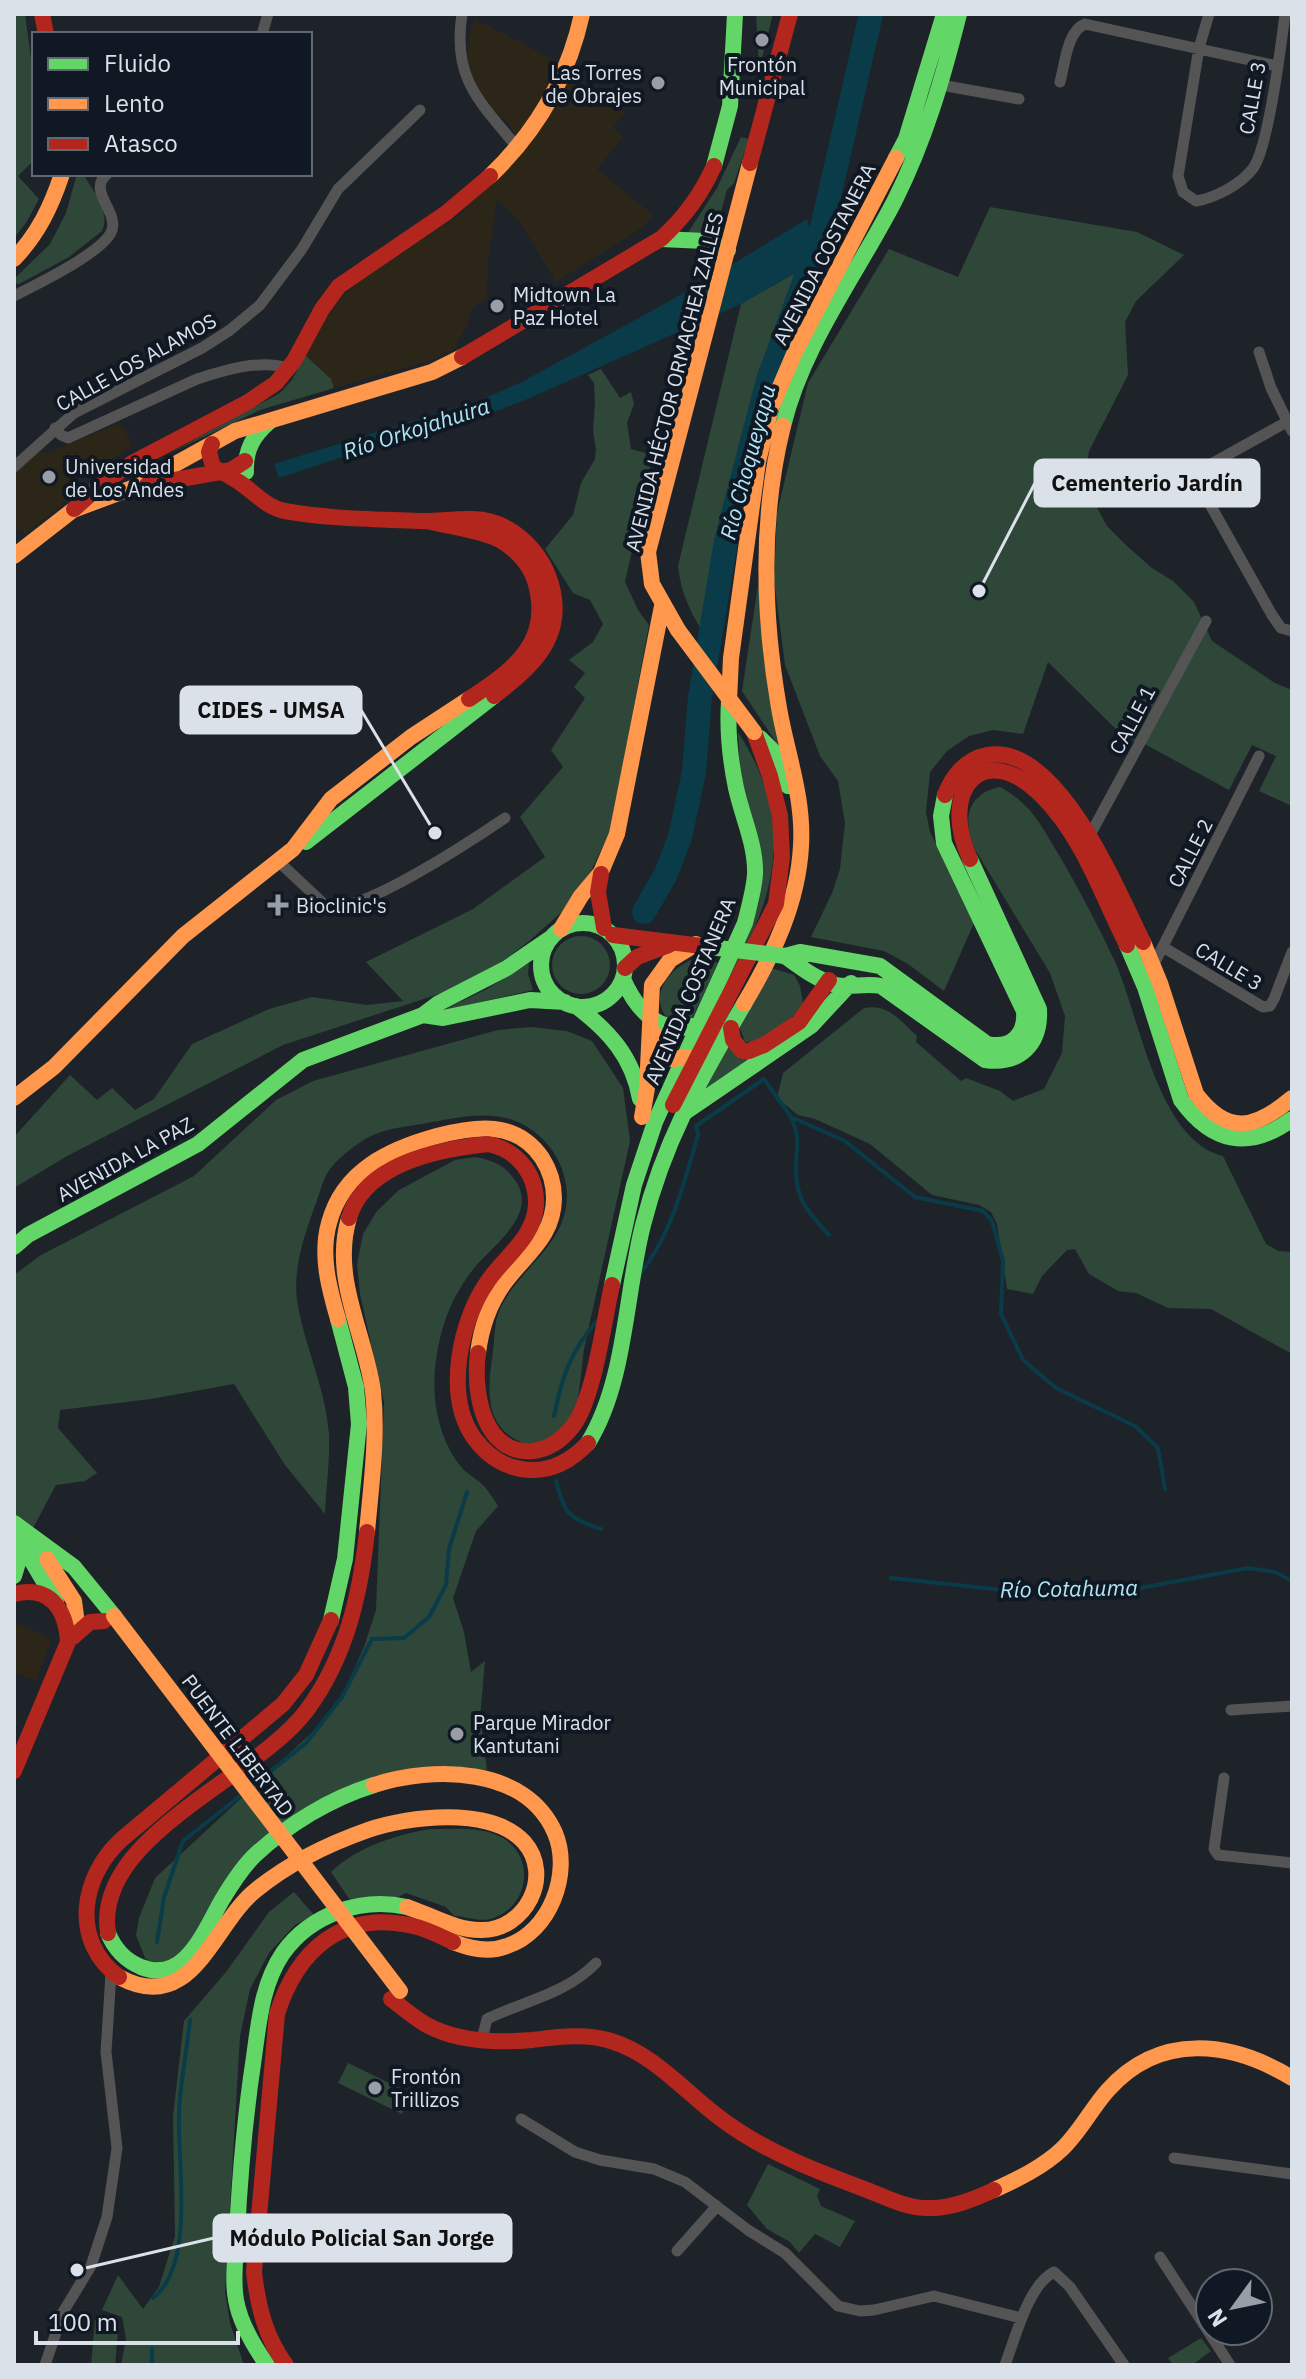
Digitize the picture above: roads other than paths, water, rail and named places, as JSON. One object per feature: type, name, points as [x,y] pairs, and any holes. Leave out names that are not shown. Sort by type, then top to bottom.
[{"type":"main road","points":[[14,556],[118,471],[158,446],[252,400],[276,383],[289,368],[327,298],[339,286],[460,203],[495,173],[518,146],[545,112],[568,69],[582,14]]},
{"type":"main road","points":[[73,510],[132,488],[235,431],[452,363],[661,239],[702,191],[727,131],[734,85],[735,14]]},
{"type":"main road","name":"AVENIDA HÉCTOR ORMACHEA ZALLES","points":[[754,732],[662,606],[650,581],[648,552],[790,14]]},
{"type":"main road","name":"AVENIDA COSTANERA","points":[[111,1973],[99,1962],[89,1941],[85,1917],[90,1884],[108,1852],[290,1698],[309,1671],[326,1638],[345,1561],[359,1427],[358,1395],[325,1254],[330,1216],[351,1180],[364,1166],[410,1143],[489,1127],[517,1134],[539,1153],[554,1182],[554,1212],[544,1240],[497,1293],[488,1312],[480,1339],[477,1367],[481,1412],[490,1429],[518,1450],[543,1451],[562,1442],[578,1422],[586,1402],[634,1185],[655,1122],[745,923],[751,900],[755,872],[753,853],[736,787],[727,730],[731,658],[751,501],[771,408],[794,354],[906,139],[944,14]]},
{"type":"main road","name":"AVENIDA COSTANERA","points":[[123,1957],[113,1945],[105,1908],[121,1871],[138,1849],[163,1827],[264,1753],[292,1728],[328,1678],[348,1638],[363,1574],[376,1439],[371,1375],[345,1278],[343,1255],[349,1214],[373,1181],[391,1168],[417,1158],[487,1144],[512,1154],[522,1162],[529,1172],[536,1197],[533,1225],[522,1245],[503,1262],[479,1294],[464,1328],[459,1356],[461,1409],[469,1431],[482,1449],[495,1461],[515,1469],[540,1471],[559,1466],[585,1449],[595,1435],[608,1397],[646,1212],[680,1116],[731,1028],[790,911],[801,854],[801,796],[777,702],[770,616],[767,544],[776,449],[804,367],[909,172],[941,85],[959,14]]},
{"type":"main road","points":[[14,259],[31,244],[43,227],[61,176]]},
{"type":"main road","points":[[661,239],[705,241],[728,250]]},
{"type":"main road","points":[[254,493],[245,461],[251,439],[275,418]]},
{"type":"main road","points":[[14,1098],[54,1067],[183,936],[529,669],[552,631],[555,613],[552,588],[532,548],[517,534],[490,521],[426,521],[282,511],[218,472],[209,460],[212,444]]},
{"type":"main road","points":[[132,488],[231,470],[245,461]]},
{"type":"main road","points":[[662,606],[617,834],[601,872],[598,892],[609,932],[620,945],[629,997],[650,1017],[673,1031],[697,1025]]},
{"type":"main road","points":[[754,732],[774,752],[802,820]]},
{"type":"main road","points":[[651,1139],[663,1126],[776,904],[782,872],[782,822],[771,776],[754,732]]},
{"type":"main road","points":[[556,933],[583,923],[609,932],[672,944],[696,944],[785,956],[800,952],[842,961],[862,961],[880,966],[900,988],[968,1040],[994,1047],[1030,1048],[1039,1033],[1039,1009],[971,880],[957,812],[963,790],[983,755],[1006,754],[1031,764],[1083,838],[1146,968],[1181,1100],[1196,1121],[1211,1132],[1240,1131],[1274,1115],[1292,1098]]},
{"type":"main road","points":[[601,872],[545,948],[542,973],[554,995],[598,1021],[629,1059],[639,1085],[645,1157]]},
{"type":"main road","name":"AVENIDA LA PAZ","points":[[14,1247],[28,1235],[198,1144],[303,1060],[423,1015],[439,1003],[507,968],[556,933]]},
{"type":"main road","points":[[570,1004],[599,1004],[609,998],[637,957],[672,944]]},
{"type":"main road","points":[[642,1117],[647,1088],[652,985],[667,960],[696,944]]},
{"type":"main road","points":[[785,956],[805,971],[838,986],[900,988]]},
{"type":"main road","points":[[731,1028],[735,1045],[745,1051],[755,1051],[804,1018],[829,980],[829,968],[842,961]]},
{"type":"main road","points":[[680,1116],[816,1022],[854,979],[855,970],[842,961]]},
{"type":"main road","points":[[805,971],[812,982],[815,1002]]},
{"type":"main road","name":"AVENIDA LA PAZ","points":[[423,1015],[443,1018],[530,1000],[570,1004]]},
{"type":"main road","points":[[650,1017],[660,1052],[668,1059],[682,1059],[700,1051]]},
{"type":"main road","points":[[1240,1131],[1259,1139],[1274,1134],[1292,1119]]},
{"type":"main road","points":[[14,1523],[73,1636]]},
{"type":"main road","points":[[14,1771],[80,1616],[75,1599],[48,1561],[23,1541]]},
{"type":"main road","points":[[14,1576],[23,1541]]},
{"type":"main road","name":"PUENTE LIBERTAD","points":[[23,1541],[74,1567],[108,1620],[398,1999],[432,2028],[482,2039],[511,2041],[571,2034],[612,2041],[643,2057],[721,2119],[762,2144],[848,2184],[910,2206],[934,2209],[982,2195],[1041,2165],[1062,2148],[1095,2104],[1116,2083],[1136,2067],[1164,2053],[1194,2046],[1218,2047],[1268,2064],[1292,2078]]},
{"type":"main road","name":"PUENTE LIBERTAD","points":[[48,1561],[79,1588],[108,1620]]},
{"type":"main road","points":[[14,1594],[31,1591],[48,1596],[56,1603]]},
{"type":"main road","points":[[73,1636],[90,1622],[108,1620]]},
{"type":"main road","points":[[267,2365],[256,2350],[235,2299],[241,2144],[262,2002],[276,1965],[301,1932],[322,1918],[374,1904],[402,1905],[472,1930],[494,1931],[519,1916],[530,1902],[536,1869],[531,1850],[519,1835],[498,1825],[468,1818],[427,1818],[381,1824],[321,1850],[258,1888],[241,1903],[211,1949],[176,1982],[137,1985],[111,1973],[123,1957],[153,1971],[166,1970],[179,1963],[203,1936],[237,1876],[258,1852],[332,1803],[363,1788],[426,1775],[491,1780],[513,1788],[536,1804],[551,1821],[561,1843],[561,1872],[556,1892],[541,1921],[524,1939],[506,1948],[468,1948],[411,1926],[367,1924],[333,1934],[316,1945],[291,1974],[282,1993],[277,2014],[254,2272],[258,2304],[266,2331],[286,2365]]},
{"type":"street","points":[[462,14],[458,38],[461,66],[471,87],[518,146]]},
{"type":"street","points":[[1199,48],[1209,14]]},
{"type":"street","name":"CALLE 3","points":[[1199,48],[1178,176],[1183,192],[1196,201],[1244,179],[1261,153],[1285,14]]},
{"type":"street","points":[[1060,82],[1075,29],[1089,24],[1277,66]]},
{"type":"street","points":[[941,85],[1019,99]]},
{"type":"street","name":"CALLE LOS ALAMOS","points":[[14,467],[74,413],[202,348],[260,305],[302,249],[338,189],[420,110]]},
{"type":"street","points":[[14,296],[68,268],[106,241],[114,219],[99,187],[105,176]]},
{"type":"street","points":[[1259,352],[1271,388],[1290,424],[1193,474],[1286,630]]},
{"type":"street","points":[[55,428],[68,438],[219,372],[264,364],[289,368]]},
{"type":"street","name":"CALLE 1","points":[[1083,838],[1206,621]]},
{"type":"street","name":"CALLE 2","points":[[1146,968],[1163,947],[1259,756]]},
{"type":"street","points":[[278,861],[326,906],[341,908],[386,890],[505,818]]},
{"type":"street","name":"CALLE 3","points":[[1163,947],[1263,1007],[1270,1006],[1274,999],[1292,952]]},
{"type":"street","points":[[1231,1710],[1292,1706]]},
{"type":"street","points":[[1224,1778],[1214,1849],[1218,1855],[1292,1863]]},
{"type":"street","points":[[482,2039],[487,2019],[562,1988],[584,1975],[596,1963]]},
{"type":"street","points":[[45,2365],[63,2312],[91,2266],[109,2202],[117,2148],[106,2052],[111,1973]]},
{"type":"street","points":[[521,2119],[575,2152],[672,2176],[800,2266],[838,2306],[860,2311],[874,2310],[934,2296],[1021,2318]]},
{"type":"street","points":[[1174,2158],[1292,2174]]},
{"type":"street","points":[[677,2251],[717,2206]]},
{"type":"street","points":[[1160,2257],[1230,2365]]},
{"type":"street","points":[[1005,2365],[1021,2318],[1046,2276],[1054,2272],[1070,2287],[1124,2365]]},
{"type":"water","name":"Río Orkojahuira","points":[[807,219],[818,260],[741,304],[489,414],[415,433],[279,478],[274,464],[483,399],[522,382],[695,287]]},
{"type":"waterway","name":"Río Choqueyapu","points":[[644,912],[666,874],[680,837],[694,772],[700,697],[726,541],[768,380],[822,227],[871,14]]},
{"type":"waterway","points":[[638,1276],[659,1244],[675,1209],[698,1135],[696,1126],[764,1079],[791,1117],[845,1141],[915,1197],[983,1211],[992,1221],[1003,1261],[1001,1314],[1023,1360],[1056,1388],[1135,1426],[1158,1448],[1165,1489]]},
{"type":"waterway","points":[[792,1119],[797,1136],[797,1186],[808,1211],[829,1235]]},
{"type":"waterway","name":"Río Cotahuma","points":[[554,1416],[568,1366],[597,1321]]},
{"type":"waterway","name":"Río Cotahuma","points":[[556,1481],[570,1514],[601,1529]]},
{"type":"waterway","points":[[251,1787],[306,1743],[342,1697],[372,1639],[404,1638],[429,1617],[446,1585],[449,1549],[467,1492]]},
{"type":"waterway","name":"Río Cotahuma","points":[[891,1578],[1013,1591],[1124,1591],[1248,1568],[1275,1572],[1292,1581]]},
{"type":"waterway","points":[[157,1942],[164,1897],[183,1841],[244,1793]]},
{"type":"waterway","points":[[153,2298],[166,2282],[175,2262],[180,2238],[179,2113],[190,2020]]},
{"type":"waterway","points":[[152,2349],[152,2365]]},
{"type":"place","name":"Frontón Municipal","points":[[762,40]]},
{"type":"place","name":"Las Torres de Obrajes","points":[[658,83]]},
{"type":"place","name":"Midtown La Paz Hotel","points":[[497,306]]},
{"type":"place","name":"Universidad de Los Andes","points":[[49,477]]},
{"type":"place","name":"Cementerio Jardín","points":[[979,591]]},
{"type":"place","name":"CIDES - UMSA","points":[[435,833]]},
{"type":"place","name":"Bioclinic's","points":[[278,905]]},
{"type":"place","name":"Parque Mirador Kantutani","points":[[457,1734]]},
{"type":"place","name":"Frontón Trillizos","points":[[375,2088]]},
{"type":"place","name":"Módulo Policial San Jorge","points":[[77,2270]]}]
